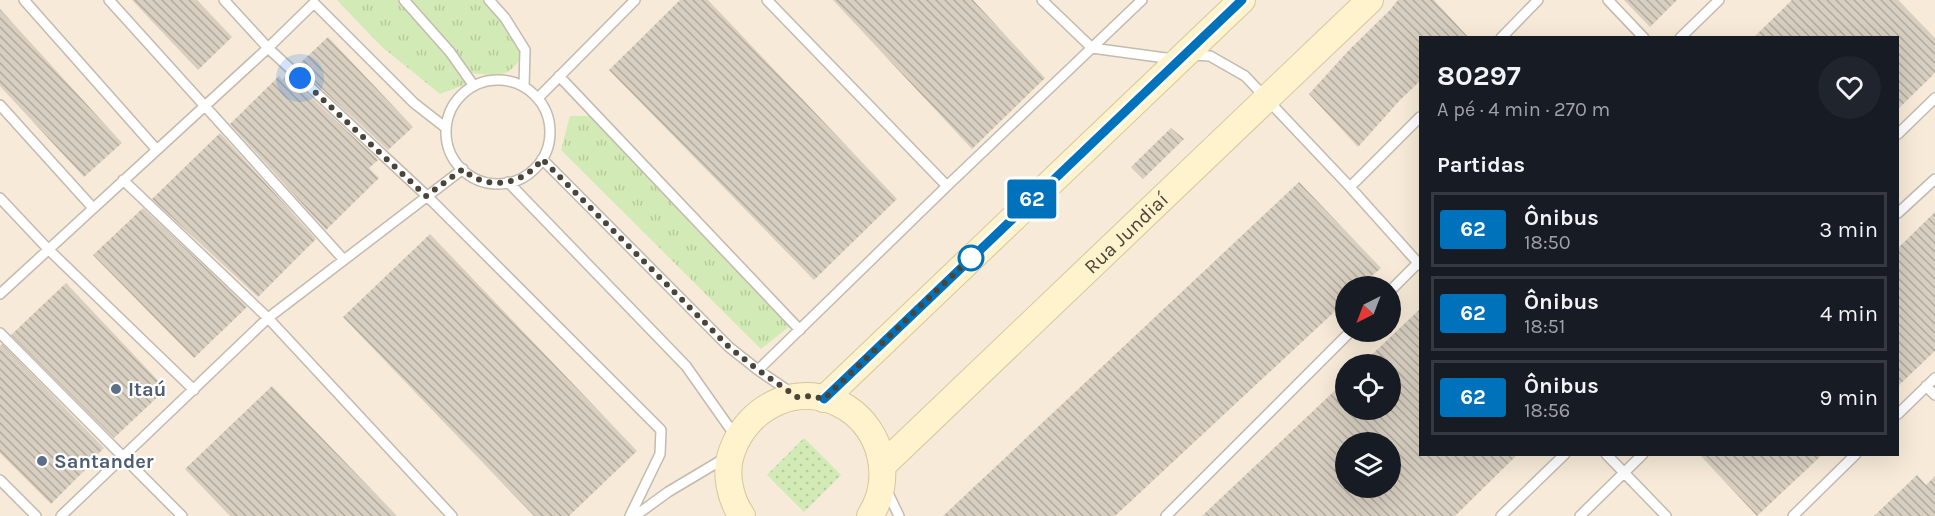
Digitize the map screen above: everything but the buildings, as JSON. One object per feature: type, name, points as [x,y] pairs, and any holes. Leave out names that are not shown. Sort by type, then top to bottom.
[{"type":"street","points":[[824,399],[1242,0]]},
{"type":"street","name":"Rua Jundiaí","points":[[883,474],[1265,99],[1370,0]]},
{"type":"street","points":[[742,516],[736,507],[729,482],[733,446],[748,422],[762,410],[779,401],[811,396],[846,408],[864,423],[876,442],[883,474],[877,506],[870,516]]},
{"type":"lane","points":[[24,0],[157,150]]},
{"type":"lane","points":[[109,0],[344,260]]},
{"type":"lane","points":[[224,0],[268,48],[426,196],[661,430],[660,454],[630,516]]},
{"type":"lane","points":[[404,0],[450,52],[474,86]]},
{"type":"lane","points":[[489,0],[519,37],[525,50],[524,87]]},
{"type":"lane","points":[[538,98],[634,0]]},
{"type":"lane","points":[[767,0],[947,186]]},
{"type":"lane","points":[[1042,0],[1092,48],[1178,59],[1194,55],[1210,56],[1245,76],[1419,262]]},
{"type":"lane","points":[[758,370],[1142,0]]},
{"type":"lane","points":[[1503,36],[1538,0]]},
{"type":"lane","points":[[1608,0],[1642,36]]},
{"type":"lane","points":[[1682,36],[1719,0]]},
{"type":"lane","points":[[0,294],[268,48],[313,1],[414,103],[446,128]]},
{"type":"lane","points":[[559,76],[800,330]]},
{"type":"lane","points":[[490,80],[508,81],[524,87],[538,98],[546,114],[550,131],[547,148],[542,159],[530,173],[508,182],[483,182],[468,174],[455,161],[448,145],[446,128],[450,111],[460,96],[474,86],[490,80]]},
{"type":"lane","points":[[1899,133],[1935,98]]},
{"type":"lane","points":[[0,105],[93,208]]},
{"type":"lane","points":[[1350,187],[1419,118]]},
{"type":"lane","points":[[542,159],[729,347],[797,397]]},
{"type":"lane","points":[[61,516],[268,318],[463,169]]},
{"type":"lane","points":[[1899,212],[1935,179]]},
{"type":"lane","points":[[123,180],[268,318],[452,516]]},
{"type":"lane","points":[[508,182],[686,366],[733,446],[635,516]]},
{"type":"lane","points":[[0,198],[48,249],[194,390]]},
{"type":"lane","points":[[1401,281],[1419,264]]},
{"type":"lane","points":[[0,333],[182,516]]},
{"type":"lane","points":[[1166,516],[1340,342]]},
{"type":"lane","points":[[1899,413],[1935,378]]},
{"type":"lane","points":[[1926,386],[1935,395]]},
{"type":"lane","points":[[1501,516],[1563,456]]},
{"type":"lane","points":[[1608,456],[1666,516]]},
{"type":"lane","points":[[1580,516],[1641,456]]},
{"type":"lane","points":[[1793,516],[1854,456]]},
{"type":"lane","points":[[883,474],[899,516]]},
{"type":"lane","points":[[0,480],[36,516]]},
{"type":"shaded area","points":[[0,0],[1935,0],[1935,516],[0,516]]},
{"type":"green space","points":[[337,0],[401,0],[472,82],[440,94],[381,46]]},
{"type":"green space","points":[[409,0],[489,0],[525,50],[515,66],[503,74],[471,73]]},
{"type":"green space","points":[[570,116],[597,116],[791,325],[761,349],[561,150]]},
{"type":"green space","points":[[804,438],[841,475],[804,512],[767,475]]},
{"type":"bus line","name":"62","points":[[824,399],[1242,0]]},
{"type":"place","name":"Itaú","points":[[116,389]]},
{"type":"place","name":"Santander","points":[[42,461]]},
{"type":"route","points":[[300,78],[426,196],[463,169],[483,182],[501,183],[516,180],[530,173],[542,159],[729,347],[797,397],[811,396],[824,399],[976,253],[971,258]]}]
